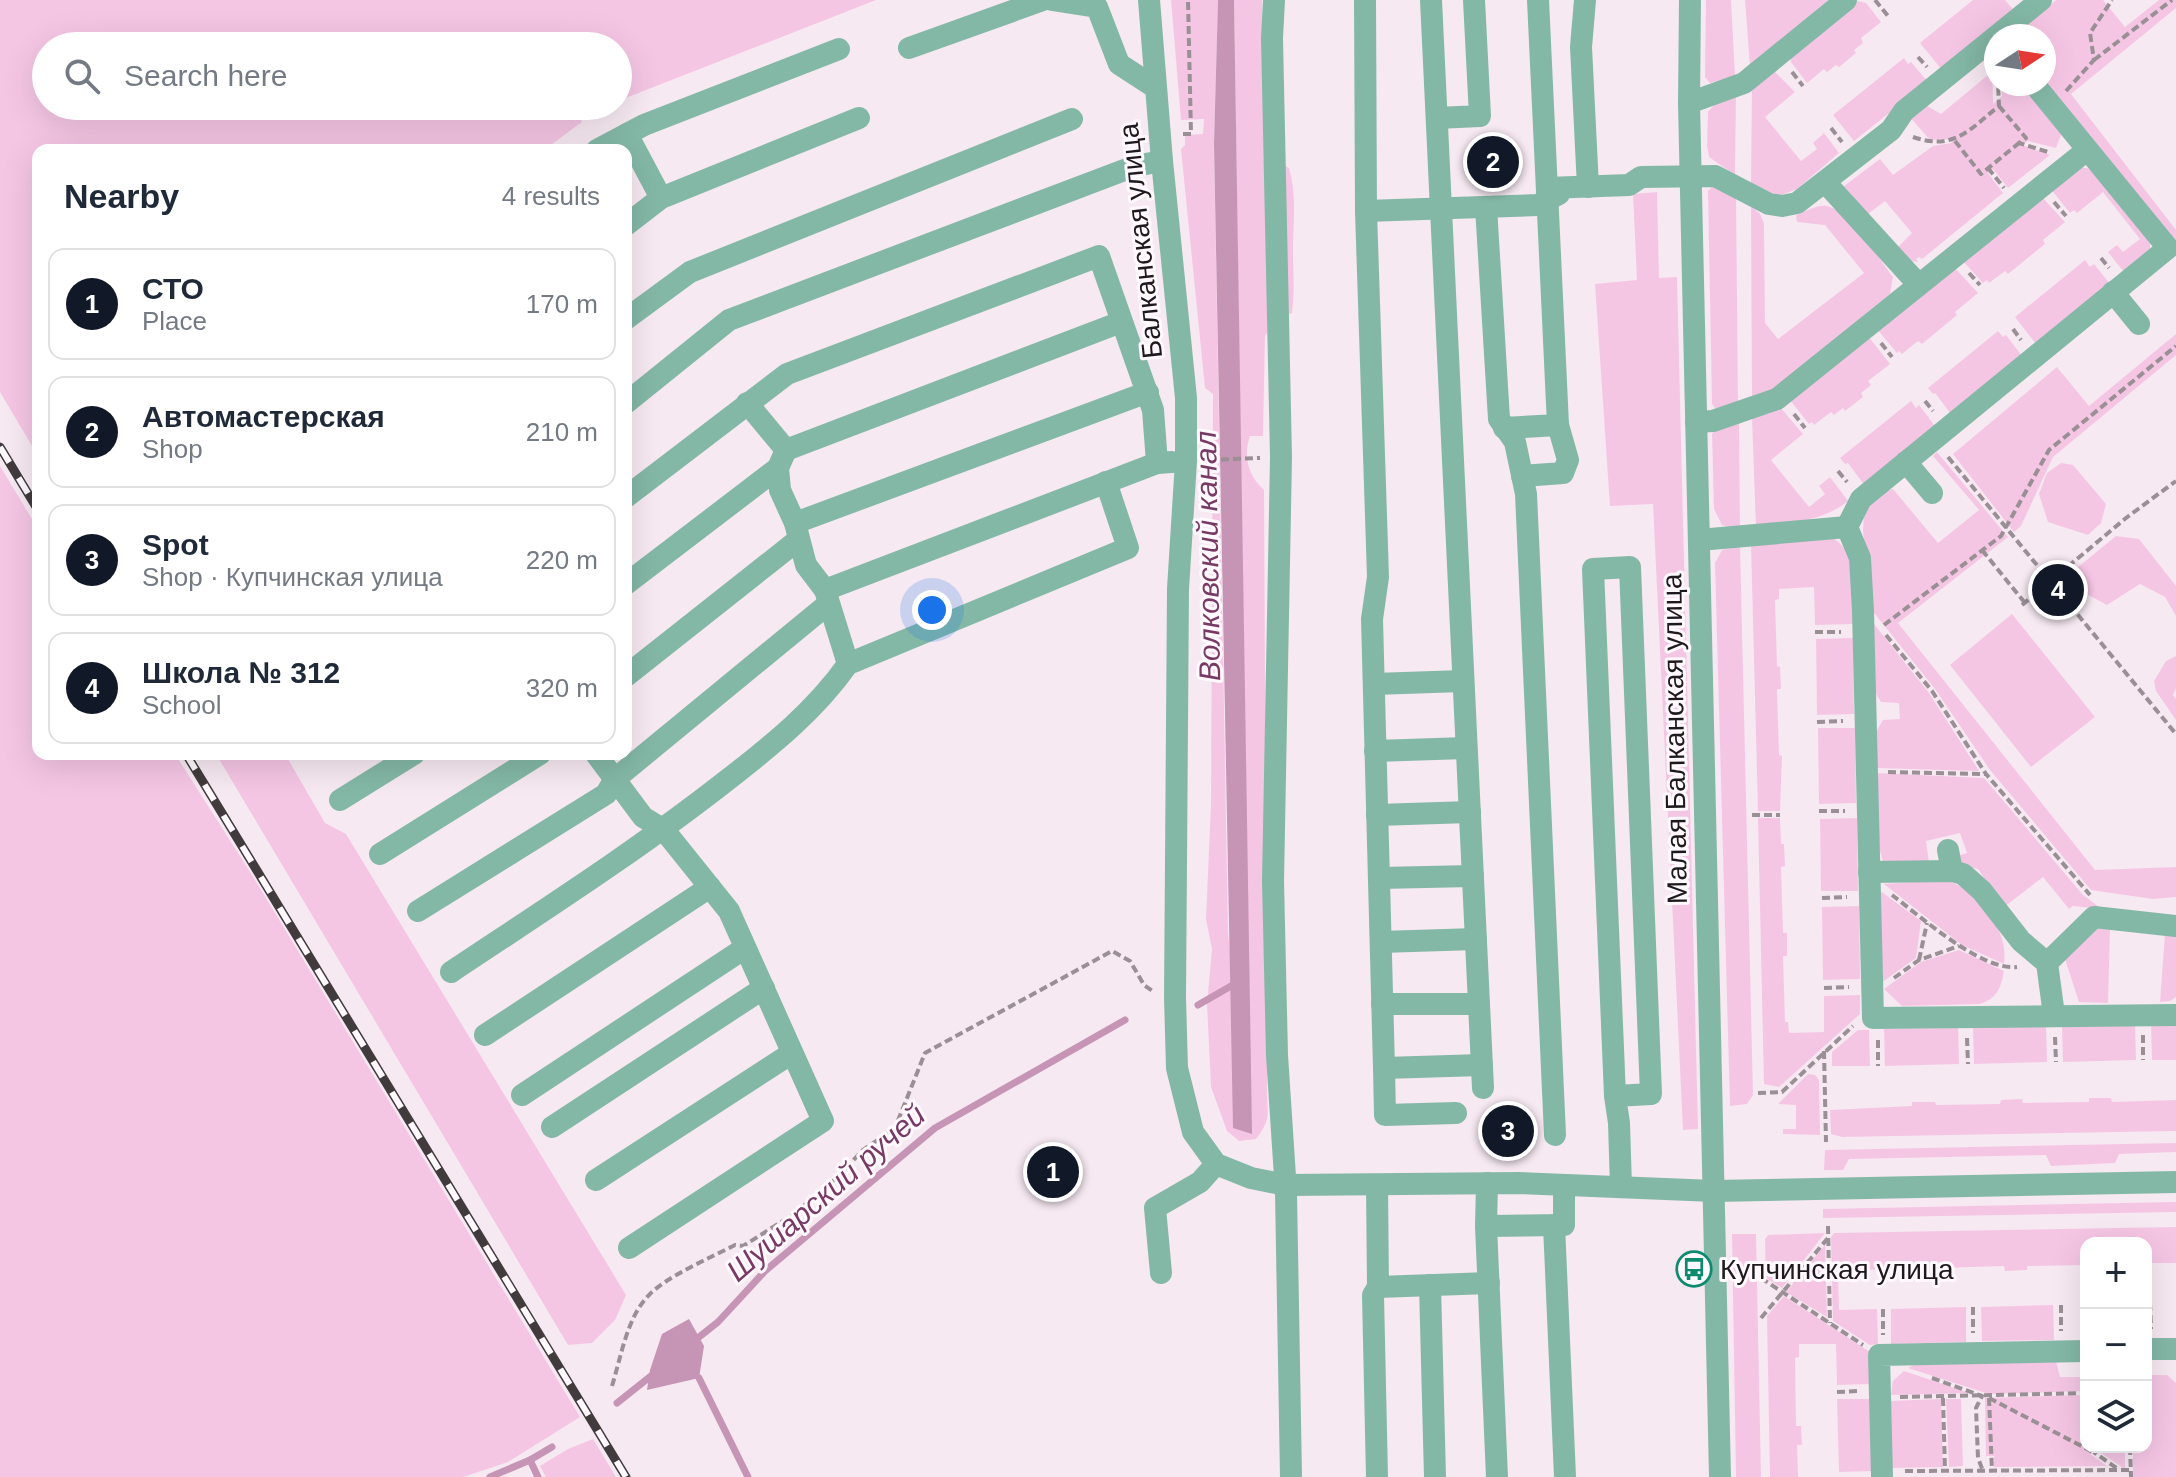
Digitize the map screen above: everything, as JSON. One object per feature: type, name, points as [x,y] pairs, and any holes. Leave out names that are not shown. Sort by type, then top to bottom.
[{"type":"street","points":[[909,48],[1043,0]]},
{"type":"street","points":[[1052,0],[1097,7],[1119,64],[1156,88]]},
{"type":"street","name":"Балканская улица","points":[[1149,0],[1192,466],[1178,589],[1177,1068],[1193,1132],[1216,1164]]},
{"type":"street","points":[[1274,0],[1272,53],[1281,457],[1273,881],[1277,1071],[1286,1189],[1291,1477]]},
{"type":"street","points":[[1365,0],[1366,211],[1378,577],[1372,619],[1385,1115],[1456,1113]]},
{"type":"street","points":[[1431,0],[1483,1088]]},
{"type":"street","points":[[1437,118],[1480,116],[1474,0]]},
{"type":"street","points":[[1522,476],[1563,473],[1568,460],[1558,425],[1538,0]]},
{"type":"street","points":[[1579,187],[1581,47],[1585,0]]},
{"type":"street","name":"Малая Балканская улица","points":[[1690,0],[1690,176],[1720,1477]]},
{"type":"street","points":[[1689,103],[1744,83],[1846,0]]},
{"type":"street","points":[[2012,24],[2041,0]]},
{"type":"street","points":[[1366,211],[1538,205],[1547,194],[1579,187],[1629,185],[1641,177],[1690,176],[1715,176],[1769,204],[1782,206],[1797,203],[1891,130],[1904,111],[1984,47]]},
{"type":"street","points":[[608,144],[839,49]]},
{"type":"street","points":[[2044,96],[2168,248],[2051,348],[1861,499],[1847,527],[1860,558],[1863,611],[1873,1018],[2176,1015]]},
{"type":"street","points":[[632,220],[661,198],[859,118]]},
{"type":"street","points":[[632,315],[690,272],[1072,119]]},
{"type":"street","points":[[627,134],[661,198]]},
{"type":"street","points":[[1696,422],[1713,421],[1777,399],[2087,150]]},
{"type":"street","points":[[632,398],[729,320],[1135,166],[1162,161]]},
{"type":"street","points":[[1825,182],[1918,284]]},
{"type":"street","points":[[1486,207],[1499,419],[1515,442],[1527,525],[1555,1135]]},
{"type":"street","points":[[632,492],[787,374],[1099,256],[1148,392],[1153,410],[1157,463]]},
{"type":"street","points":[[2113,292],[2139,324]]},
{"type":"street","points":[[632,579],[782,459],[1121,322]]},
{"type":"street","points":[[632,671],[796,532],[1148,392]]},
{"type":"street","points":[[747,403],[782,459],[780,490],[806,565],[827,597],[848,664]]},
{"type":"street","points":[[1504,428],[1558,425]]},
{"type":"street","points":[[1906,462],[1932,493]]},
{"type":"street","points":[[418,911],[606,794],[615,779],[827,597],[1157,463],[1192,466]]},
{"type":"street","points":[[451,972],[664,830],[781,738],[829,692],[848,664],[1128,548],[1106,482]]},
{"type":"street","points":[[1699,540],[1847,527]]},
{"type":"street","points":[[1615,1096],[1651,1094],[1630,567],[1593,569],[1615,1096],[1621,1187]]},
{"type":"street","points":[[1374,684],[1463,681]]},
{"type":"street","points":[[1375,751],[1466,748]]},
{"type":"street","points":[[340,800],[404,760]]},
{"type":"street","points":[[380,854],[530,760]]},
{"type":"street","points":[[601,760],[643,817],[664,830],[729,911],[823,1121],[629,1248]]},
{"type":"street","points":[[1377,815],[1470,812]]},
{"type":"street","points":[[1869,872],[1950,861],[1971,880],[2021,941],[2047,963],[2054,1015]]},
{"type":"street","points":[[1379,878],[1473,876]]},
{"type":"street","points":[[485,1035],[710,887]]},
{"type":"street","points":[[2047,963],[2094,917],[2176,926]]},
{"type":"street","points":[[1381,942],[1476,939]]},
{"type":"street","points":[[522,1095],[745,948]]},
{"type":"street","points":[[552,1127],[764,988]]},
{"type":"street","points":[[1382,1004],[1479,1004]]},
{"type":"street","points":[[596,1180],[792,1053]]},
{"type":"street","points":[[1384,1068],[1482,1065]]},
{"type":"street","points":[[1161,1273],[1155,1208],[1200,1182],[1216,1164],[1286,1189],[1487,1183],[1714,1191],[2176,1182]]},
{"type":"street","points":[[1487,1183],[1486,1226],[1497,1477]]},
{"type":"street","points":[[1377,1185],[1378,1287],[1373,1295],[1377,1477]]},
{"type":"street","points":[[1486,1226],[1564,1225],[1564,1185]]},
{"type":"street","points":[[1554,1225],[1565,1477]]},
{"type":"street","points":[[1378,1287],[1489,1283]]},
{"type":"street","points":[[1430,1285],[1435,1477]]},
{"type":"street","points":[[2152,1349],[2176,1349]]},
{"type":"street","points":[[1882,1474],[1879,1355],[2080,1351]]},
{"type":"path","points":[[1188,0],[1191,134]]},
{"type":"path","points":[[1875,0],[1888,16]]},
{"type":"path","points":[[2094,60],[2090,33],[2112,0]]},
{"type":"path","points":[[2065,102],[2066,92],[2094,60],[2172,0]]},
{"type":"path","points":[[1955,141],[1981,174],[2026,138],[1999,106],[1999,96]]},
{"type":"path","points":[[1930,143],[1955,141],[1999,106]]},
{"type":"path","points":[[2019,143],[2055,154]]},
{"type":"path","points":[[1988,168],[2009,194]]},
{"type":"path","points":[[1880,628],[2001,536],[2049,450],[2176,346]]},
{"type":"path","points":[[1933,439],[2176,734]]},
{"type":"path","points":[[1192,466],[1264,458]]},
{"type":"path","points":[[1982,550],[2023,604],[2126,518],[2176,481]]},
{"type":"path","points":[[1874,621],[1932,691],[1986,774],[2090,895],[2104,898]]},
{"type":"path","points":[[1865,771],[1986,774]]},
{"type":"path","points":[[1752,815],[1780,815]]},
{"type":"path","points":[[1869,872],[1881,886],[1959,946],[2005,968],[2047,963]]},
{"type":"path","points":[[1919,960],[1927,922]]},
{"type":"path","points":[[1873,995],[1919,960],[1959,946]]},
{"type":"path","points":[[612,1386],[633,1320],[648,1295],[681,1273],[735,1245],[743,1246],[784,1221],[834,1180],[863,1150],[895,1128],[925,1053],[1112,951],[1130,961],[1144,985],[1152,991],[1175,998]]},
{"type":"path","points":[[1758,1093],[1782,1092],[1861,1020],[1873,1018]]},
{"type":"path","points":[[1824,1051],[1826,1142]]},
{"type":"path","points":[[1828,1226],[1830,1323]]},
{"type":"path","points":[[1761,1318],[1828,1238]]},
{"type":"path","points":[[1761,1278],[1856,1340]]},
{"type":"path","points":[[1880,1398],[2080,1393]]},
{"type":"path","points":[[1943,1396],[1945,1471]]},
{"type":"path","points":[[1982,1396],[1976,1408],[1978,1458],[1983,1471]]},
{"type":"path","points":[[1989,1397],[2080,1442]]},
{"type":"path","points":[[1989,1397],[1992,1471]]},
{"type":"path","points":[[2099,1453],[2120,1470]]},
{"type":"path","points":[[2130,1453],[2131,1477]]},
{"type":"path","points":[[1882,1474],[1945,1471],[2061,1474],[2130,1470]]},
{"type":"shaded area","points":[[0,0],[876,0],[632,96],[632,32],[32,32],[32,120],[582,122],[552,144],[32,144],[32,446],[0,392]]},
{"type":"shaded area","points":[[1171,0],[1218,0],[1214,144],[1228,933],[1251,1134],[1234,0],[1262,0],[1263,102],[1268,156],[1289,168],[1294,199],[1292,313],[1275,320],[1265,336],[1263,436],[1250,436],[1247,451],[1251,472],[1264,490],[1268,1111],[1267,1121],[1256,1139],[1239,1141],[1227,1131],[1211,1087],[1207,1004],[1212,949],[1206,919],[1211,804],[1213,394],[1205,388],[1181,149],[1185,145],[1185,135],[1203,134],[1204,119],[1181,120]]},
{"type":"shaded area","points":[[1218,0],[1234,0],[1252,1134],[1233,1128],[1214,144]]},
{"type":"shaded area","points":[[1706,0],[1731,0],[1735,76],[1710,83],[1705,77]]},
{"type":"shaded area","points":[[1745,0],[1828,0],[1750,66]]},
{"type":"shaded area","points":[[1973,0],[2005,0],[2015,12],[2000,24],[1984,24],[1984,37],[1942,70],[1920,43]]},
{"type":"shaded area","points":[[2056,0],[2103,0],[2125,27],[2159,0],[2176,0],[2176,8],[2071,94],[2176,230],[2176,249],[2054,96],[2056,24],[2027,24]]},
{"type":"shaded area","points":[[1858,1],[1866,3],[1881,22],[1861,38],[1863,43],[1854,50],[1856,53],[1839,67],[1836,65],[1827,72],[1824,69],[1807,83],[1791,62],[1790,55]]},
{"type":"shaded area","points":[[1904,58],[1928,82],[1854,141],[1833,115]]},
{"type":"shaded area","points":[[1775,72],[1795,92],[1765,117],[1801,161],[1817,149],[1813,143],[1824,133],[1839,153],[1797,189],[1779,196],[1751,184],[1752,88]]},
{"type":"shaded area","points":[[1984,78],[1984,96],[1993,96],[1993,104],[2002,96],[2035,96],[2062,132],[2056,148],[2028,141],[2022,145],[2050,155],[2008,188],[1993,169],[1988,173],[2003,193],[1922,259],[1916,259],[1918,262],[1912,261],[1897,248],[1912,233],[1885,201],[1868,214],[1844,186],[1880,159],[1893,175],[1933,146],[1952,143],[1950,139],[1930,140],[1909,116],[1924,104],[1941,114]]},
{"type":"shaded area","points":[[1736,96],[1735,175],[1709,157],[1707,145],[1708,112],[1715,104]]},
{"type":"shaded area","points":[[2078,167],[2093,169],[2150,241],[2150,251],[2124,272],[2108,252],[2117,245],[2123,252],[2140,239],[2103,192],[2077,213],[2074,210],[2070,213],[2050,188]]},
{"type":"shaded area","points":[[1712,187],[1736,197],[1738,403],[1716,409],[1712,404],[1708,191]]},
{"type":"shaded area","points":[[1657,192],[1659,278],[1677,277],[1698,1129],[1683,1130],[1653,504],[1610,506],[1595,284],[1637,280],[1633,194]]},
{"type":"shaded area","points":[[2041,196],[2065,222],[2043,240],[2045,244],[2008,274],[2005,271],[1989,283],[1987,280],[1983,283],[1961,259]]},
{"type":"shaded area","points":[[1751,206],[1764,223],[1765,323],[1778,339],[1864,273],[1825,225],[1797,222],[1796,215],[1819,206],[1836,210],[1855,226],[1893,277],[1890,294],[1773,389],[1752,399]]},
{"type":"shaded area","points":[[2085,260],[2090,267],[2094,264],[2110,284],[2036,344],[2015,317]]},
{"type":"shaded area","points":[[1953,266],[1978,293],[1922,344],[1918,341],[1902,354],[1897,353],[1877,329]]},
{"type":"shaded area","points":[[1998,331],[2003,337],[2006,335],[2022,356],[1951,414],[1928,388]]},
{"type":"shaded area","points":[[2176,334],[2176,355],[2053,457],[2021,526],[2014,532],[1953,454],[2057,367],[2089,406]]},
{"type":"shaded area","points":[[1868,336],[1890,364],[1868,381],[1871,385],[1861,393],[1863,397],[1845,411],[1843,408],[1834,415],[1831,412],[1814,425],[1812,422],[1809,424],[1789,399]]},
{"type":"shaded area","points":[[1911,401],[1916,408],[1919,405],[1935,426],[1865,486],[1848,463],[1845,464],[1840,458]]},
{"type":"shaded area","points":[[1780,407],[1803,434],[1771,460],[1809,507],[1825,494],[1819,486],[1830,477],[1848,501],[1816,517],[1756,528],[1752,418]]},
{"type":"shaded area","points":[[1739,422],[1740,530],[1722,525],[1714,509],[1712,434],[1715,430]]},
{"type":"shaded area","points":[[1937,452],[2008,537],[1898,623],[2095,870],[2176,867],[2176,897],[2153,899],[2091,890],[1990,770],[1935,689],[1871,609],[1863,530],[1864,515],[1875,494],[1893,489],[1938,543],[1979,510],[1933,456]]},
{"type":"shaded area","points":[[2061,463],[2073,465],[2106,504],[2101,523],[2088,535],[2048,522],[2039,494],[2047,473]]},
{"type":"shaded area","points":[[0,466],[32,519],[32,760],[179,760],[252,875],[580,1417],[508,1462],[463,1477],[0,1477]]},
{"type":"shaded area","points":[[2116,536],[2139,539],[2176,586],[2176,616],[2165,597],[2140,584],[2107,605],[2081,591],[2077,568]]},
{"type":"shaded area","points":[[1834,539],[1842,546],[1851,565],[1853,624],[1815,625],[1814,587],[1779,589],[1779,599],[1775,600],[1777,666],[1780,667],[1781,689],[1777,689],[1779,755],[1782,756],[1780,811],[1758,811],[1751,544]]},
{"type":"shaded area","points":[[1740,545],[1753,1095],[1747,1104],[1730,1106],[1715,563],[1722,550]]},
{"type":"shaded area","points":[[2012,614],[2095,717],[2031,767],[1950,665]]},
{"type":"shaded area","points":[[1870,619],[1929,693],[1979,771],[1876,768],[1875,734],[1883,720],[1900,719],[1899,703],[1881,702],[1873,689]]},
{"type":"shaded area","points":[[1853,638],[1854,714],[1817,715],[1816,639]]},
{"type":"shaded area","points":[[2176,656],[2176,688],[2173,695],[2176,699],[2176,720],[2156,691],[2154,681],[2166,661]]},
{"type":"shaded area","points":[[1818,728],[1855,728],[1856,803],[1819,804]]},
{"type":"shaded area","points":[[220,760],[288,760],[325,823],[346,834],[626,1295],[615,1320],[592,1343],[568,1345]]},
{"type":"shaded area","points":[[1876,773],[1984,778],[2083,895],[2102,909],[2073,906],[2069,909],[2043,877],[2004,907],[1978,869],[1963,866],[1957,856],[1967,853],[1960,833],[1926,841],[1929,862],[1883,861],[1879,848]]},
{"type":"shaded area","points":[[1758,818],[1780,818],[1781,844],[1784,844],[1785,866],[1781,867],[1783,933],[1787,933],[1787,956],[1783,956],[1785,1022],[1788,1022],[1789,1033],[1824,1032],[1824,996],[1860,995],[1860,1014],[1779,1087],[1764,1084]]},
{"type":"shaded area","points":[[1857,818],[1858,891],[1821,891],[1820,819]]},
{"type":"shaded area","points":[[1947,880],[1970,893],[1989,914],[2002,938],[2004,964],[1962,945],[1884,884]]},
{"type":"shaded area","points":[[1879,890],[1921,921],[1916,958],[1881,983]]},
{"type":"shaded area","points":[[1859,906],[1860,979],[1823,980],[1822,907]]},
{"type":"shaded area","points":[[2094,926],[2110,929],[2108,1003],[2079,1002],[2065,959]]},
{"type":"shaded area","points":[[2165,934],[2176,936],[2176,997],[2160,1002]]},
{"type":"shaded area","points":[[1959,950],[2004,971],[1997,992],[1986,1002],[1902,1006],[1884,989],[1921,962]]},
{"type":"shaded area","points":[[2176,1023],[2176,1060],[2152,1060],[2151,1024]]},
{"type":"shaded area","points":[[2135,1024],[2136,1060],[2063,1062],[2062,1026]]},
{"type":"shaded area","points":[[2046,1026],[2047,1062],[1974,1064],[1973,1027]]},
{"type":"shaded area","points":[[1958,1028],[1959,1064],[1885,1066],[1884,1029]]},
{"type":"shaded area","points":[[1858,1030],[1869,1030],[1870,1066],[1832,1066],[1832,1052]]},
{"type":"shaded area","points":[[1808,1074],[1815,1075],[1819,1080],[1820,1135],[1783,1134],[1783,1129],[1796,1129],[1796,1105],[1778,1104]]},
{"type":"shaded area","points":[[2089,1098],[2111,1098],[2112,1102],[2176,1100],[2176,1131],[1842,1137],[1831,1134],[1830,1110],[1912,1106],[1912,1102],[1935,1102],[1936,1105],[2000,1104],[2001,1100],[2022,1099],[2023,1103],[2089,1102]]},
{"type":"shaded area","points":[[2176,1143],[2176,1152],[2119,1154],[2115,1163],[2051,1166],[2046,1155],[1849,1159],[1843,1170],[1824,1170],[1825,1150]]},
{"type":"shaded area","points":[[2176,1202],[2176,1212],[1823,1218],[1823,1209]]},
{"type":"shaded area","points":[[2176,1227],[2176,1263],[2152,1263],[2152,1237],[2080,1237],[2080,1265],[2027,1266],[2027,1270],[2005,1271],[2004,1266],[1939,1268],[1938,1272],[1916,1272],[1916,1269],[1850,1270],[1849,1274],[1838,1274],[1839,1310],[1877,1309],[1878,1344],[1870,1345],[1833,1321],[1831,1237],[1834,1233]]},
{"type":"shaded area","points":[[1825,1233],[1782,1288],[1766,1278],[1765,1239],[1768,1235]]},
{"type":"shaded area","points":[[1732,1234],[1756,1234],[1761,1477],[1736,1477]]},
{"type":"shaded area","points":[[1825,1245],[1827,1317],[1786,1292]]},
{"type":"shaded area","points":[[1784,1296],[1870,1352],[1871,1384],[1837,1385],[1836,1344],[1799,1344],[1799,1357],[1795,1358],[1796,1426],[1801,1426],[1802,1445],[1797,1445],[1798,1477],[1770,1477],[1767,1316]]},
{"type":"shaded area","points":[[2053,1305],[2054,1340],[1982,1341],[1981,1307]]},
{"type":"shaded area","points":[[1966,1307],[1966,1342],[1891,1344],[1891,1309]]},
{"type":"shaded area","points":[[689,1319],[704,1346],[699,1378],[647,1390],[662,1334]]},
{"type":"shaded area","points":[[2056,1361],[2060,1377],[2080,1377],[2080,1391],[1989,1394],[1908,1368],[1914,1365]]},
{"type":"shaded area","points":[[1904,1371],[1969,1393],[1891,1395],[1893,1381]]},
{"type":"shaded area","points":[[2152,1375],[2167,1375],[2176,1383],[2176,1477],[2133,1477],[2133,1453],[2152,1453]]},
{"type":"shaded area","points":[[2080,1395],[2080,1453],[2101,1453],[2090,1454],[2107,1466],[1994,1467],[1994,1456],[1986,1456],[1985,1398]]},
{"type":"shaded area","points":[[1837,1399],[1871,1399],[1872,1471],[1839,1472]]},
{"type":"shaded area","points":[[1941,1399],[1943,1467],[1892,1468],[1890,1401]]},
{"type":"shaded area","points":[[1946,1399],[1961,1399],[1963,1466],[1949,1467]]},
{"type":"shaded area","points":[[593,1439],[616,1477],[546,1477],[540,1466],[568,1449]]},
{"type":"shaded area","points":[[2101,1453],[2125,1453],[2125,1469]]},
{"type":"waterway","name":"Шушарский ручей","points":[[1198,1005],[1238,982]]},
{"type":"waterway","name":"Шушарский ручей","points":[[694,1341],[718,1322],[765,1271],[935,1128],[1125,1020]]},
{"type":"waterway","name":"Шушарский ручей","points":[[617,1403],[656,1372]]},
{"type":"waterway","points":[[699,1378],[748,1477]]},
{"type":"waterway","name":"Шушарский ручей","points":[[490,1477],[552,1447]]},
{"type":"waterway","points":[[530,1460],[538,1477]]},
{"type":"railway","points":[[0,447],[32,500]]},
{"type":"railway","points":[[190,760],[626,1477]]},
{"type":"place","name":"Автомастерская","points":[[1493,162]]},
{"type":"place","name":"Школа № 312","points":[[2058,590]]},
{"type":"place","name":"Spot","points":[[1508,1131]]},
{"type":"place","name":"СТО","points":[[1053,1172]]},
{"type":"place","name":"Купчинская улица","points":[[1694,1269]]},
{"type":"water label","name":"Волковский канал","points":[[1208,556]]}]
